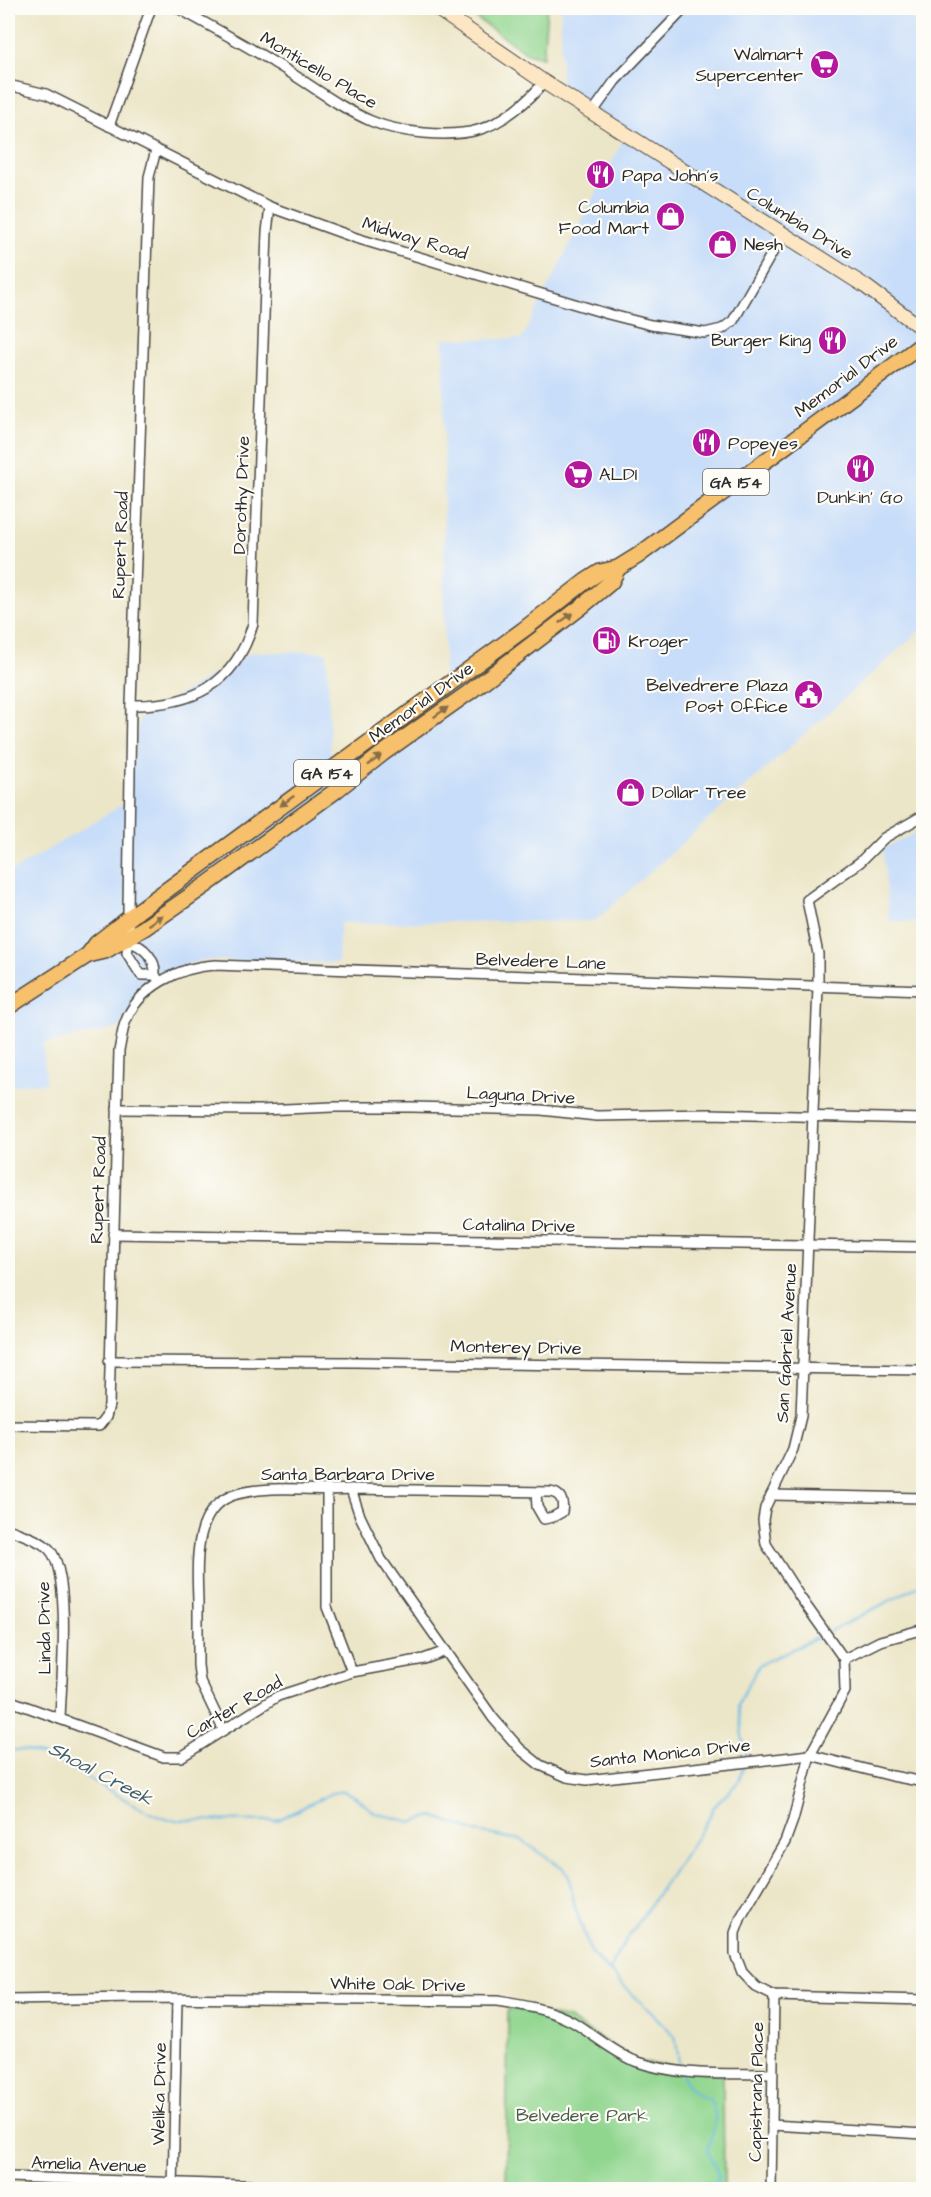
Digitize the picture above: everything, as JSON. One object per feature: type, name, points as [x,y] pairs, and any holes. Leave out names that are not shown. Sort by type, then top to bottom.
[{"type":"main road","name":"Columbia Drive","points":[[437,8],[544,82],[865,286],[924,330]]},
{"type":"main road","name":"Memorial Drive","points":[[88,955],[97,943],[523,630],[586,581],[600,572],[618,568],[639,555],[924,343]]},
{"type":"main road","name":"Memorial Drive","points":[[8,1007],[88,955],[105,951],[129,940],[206,885],[496,672],[611,582],[618,568]]},
{"type":"street","points":[[109,126],[151,8]]},
{"type":"street","name":"Monticello Place","points":[[178,8],[273,62],[348,110],[372,122],[396,128],[427,133],[480,129],[500,120],[537,91],[544,82]]},
{"type":"street","points":[[592,113],[615,81],[685,8]]},
{"type":"street","name":"Midway Road","points":[[8,85],[46,94],[270,207],[367,241],[651,325],[705,333],[722,330],[733,321],[783,234]]},
{"type":"street","name":"Rupert Road","points":[[156,150],[149,177],[131,705],[127,953],[141,975],[158,978]]},
{"type":"street","name":"Dorothy Drive","points":[[131,705],[154,705],[181,700],[204,691],[222,679],[239,659],[248,642],[253,624],[267,232],[270,207]]},
{"type":"street","name":"San Gabriel Avenue","points":[[844,1659],[766,1544],[763,1520],[765,1509],[793,1449],[801,1416],[818,987],[818,954],[807,900],[860,862],[884,838],[924,815]]},
{"type":"street","points":[[129,940],[142,947],[155,966],[158,978]]},
{"type":"street","name":"Belvedere Lane","points":[[158,978],[185,969],[215,965],[924,990]]},
{"type":"street","name":"Rupert Road","points":[[8,1425],[93,1426],[103,1423],[109,1405],[119,1051],[125,1023],[138,1001],[158,978]]},
{"type":"street","name":"Laguna Drive","points":[[117,1109],[261,1110],[412,1107],[541,1110],[597,1116],[709,1114],[924,1119]]},
{"type":"street","name":"Catalina Drive","points":[[113,1234],[808,1247],[924,1247]]},
{"type":"street","name":"Monterey Drive","points":[[109,1360],[342,1361],[924,1370]]},
{"type":"street","name":"Santa Barbara Drive","points":[[223,1729],[201,1681],[198,1665],[197,1557],[200,1538],[207,1519],[217,1503],[235,1494],[275,1489],[536,1492]]},
{"type":"street","name":"Santa Monica Drive","points":[[351,1489],[360,1516],[381,1559],[493,1718],[520,1749],[540,1765],[567,1777],[587,1780],[810,1755],[924,1782]]},
{"type":"street","points":[[327,1491],[327,1607],[352,1672]]},
{"type":"street","points":[[771,1495],[924,1498]]},
{"type":"street","name":"Linda Drive","points":[[8,1529],[49,1549],[57,1562],[61,1580],[63,1623],[60,1719]]},
{"type":"street","points":[[924,1629],[902,1633],[880,1641],[844,1659],[845,1690],[810,1755],[785,1842],[741,1917],[735,1934],[735,1954],[742,1972],[756,1987],[774,1996],[924,2000]]},
{"type":"street","name":"Carter Road","points":[[8,1700],[164,1757],[181,1756],[278,1696],[352,1672],[424,1659],[446,1651]]},
{"type":"street","name":"Capistrana Place","points":[[771,2190],[774,1996]]},
{"type":"street","name":"Welika Drive","points":[[173,2186],[177,1999]]},
{"type":"street","name":"White Oak Drive","points":[[8,2000],[497,2001],[559,2016],[573,2022],[612,2049],[634,2060],[662,2069],[697,2073],[772,2074]]},
{"type":"street","points":[[771,2125],[924,2134]]},
{"type":"street","name":"Amelia Avenue","points":[[8,2177],[173,2186],[385,2190]]},
{"type":"shaded area","points":[[561,8],[923,8],[923,628],[595,921],[340,923],[338,963],[202,960],[148,977],[119,1028],[43,1044],[46,1083],[8,1085],[8,874],[128,801],[139,719],[252,652],[327,652],[331,768],[444,691],[444,339],[522,339],[627,132],[561,94]]},
{"type":"shaded area","points":[[923,829],[923,922],[889,921],[883,849]]},
{"type":"green space","points":[[461,8],[547,8],[543,57],[527,53]]},
{"type":"green space","name":"Belvedere Park","points":[[508,2008],[569,2019],[637,2062],[723,2074],[724,2189],[506,2190]]},
{"type":"waterway","points":[[829,1632],[924,1583]]},
{"type":"waterway","points":[[745,1759],[738,1706],[760,1664],[824,1635]]},
{"type":"waterway","name":"Shoal Creek","points":[[8,1751],[25,1751],[44,1756],[131,1803],[169,1820],[276,1821],[332,1793],[344,1791],[357,1798],[375,1813],[411,1822],[433,1816],[476,1832],[521,1840],[562,1867],[569,1877],[575,1907],[591,1953],[675,2036],[680,2069]]},
{"type":"waterway","points":[[610,1971],[617,1954],[708,1820],[713,1808],[739,1781],[744,1764]]},
{"type":"waterway","name":"Shoal Creek","points":[[682,2074],[686,2083],[693,2090],[710,2100],[715,2113],[715,2124],[707,2148],[719,2177],[711,2190]]},
{"type":"place","name":"Walmart Supercenter","points":[[824,64]]},
{"type":"place","name":"Papa John's","points":[[601,175]]},
{"type":"place","name":"Columbia Food Mart","points":[[670,217]]},
{"type":"place","name":"Nesh","points":[[723,244]]},
{"type":"place","name":"Burger King","points":[[832,340]]},
{"type":"place","name":"Popeyes","points":[[707,443]]},
{"type":"place","name":"Dunkin' Go","points":[[860,468]]},
{"type":"place","name":"ALDI","points":[[578,474]]},
{"type":"place","name":"Kroger","points":[[607,641]]},
{"type":"place","name":"Belvedrere Plaza Post Office","points":[[809,695]]},
{"type":"place","name":"Dollar Tree","points":[[631,792]]}]
